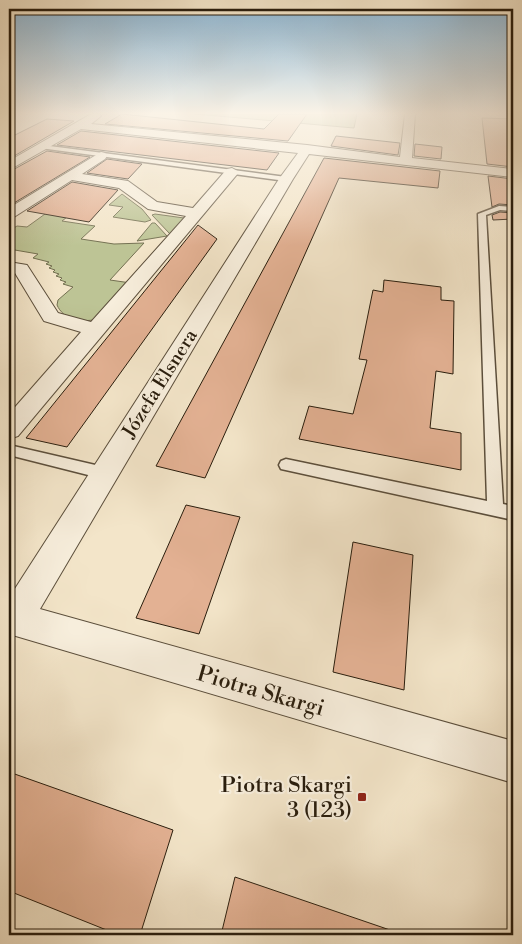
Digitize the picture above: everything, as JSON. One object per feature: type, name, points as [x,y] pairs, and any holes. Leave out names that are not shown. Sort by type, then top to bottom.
[{"type":"street","points":[[9,166],[23,158]]},
{"type":"street","points":[[9,214],[98,158]]},
{"type":"street","name":"Józefa Elsnera","points":[[12,618],[301,158]]},
{"type":"street","points":[[388,158],[513,173]]},
{"type":"street","points":[[9,430],[232,172]]},
{"type":"street","points":[[69,176],[123,184],[153,206],[196,213]]},
{"type":"street","points":[[9,267],[21,269],[50,317],[95,330]]},
{"type":"street","name":"Piotra Skargi","points":[[12,618],[513,762]]},
{"type":"lane","points":[[118,158],[286,179]]},
{"type":"lane","points":[[495,510],[482,214],[499,208],[513,209]]},
{"type":"lane","points":[[9,450],[104,472]]},
{"type":"lane","points":[[286,465],[513,514]]},
{"type":"green space","points":[[122,194],[142,209],[151,220],[145,222],[113,217],[123,207],[109,205]]},
{"type":"green space","points":[[76,210],[62,221],[95,226],[81,239],[114,244],[144,243],[110,280],[131,283],[93,320],[72,318],[63,314],[57,305],[58,300],[73,287],[63,284],[66,282],[56,276],[59,274],[53,272],[55,270],[49,268],[52,266],[46,264],[49,262],[33,258],[38,254],[9,249],[9,231],[17,226],[27,227],[45,214]]},
{"type":"green space","points":[[152,215],[185,218],[170,234]]},
{"type":"green space","points":[[152,223],[155,223],[167,236],[137,241]]},
{"type":"building","points":[[34,158],[88,158],[9,206],[9,172]]},
{"type":"building","points":[[167,158],[275,158],[267,170]]},
{"type":"building","points":[[324,158],[440,171],[438,188],[339,178],[205,478],[156,466]]},
{"type":"building","points":[[486,158],[513,158],[513,167],[487,164]]},
{"type":"building","points":[[107,159],[142,164],[128,179],[87,173]]},
{"type":"building","points":[[488,176],[513,179],[513,205],[499,204],[492,207]]},
{"type":"building","points":[[72,182],[118,190],[89,222],[27,211]]},
{"type":"building","points":[[500,212],[513,213],[513,219],[493,220],[492,215]]},
{"type":"building","points":[[198,225],[217,239],[67,447],[26,438]]},
{"type":"building","points":[[384,280],[441,287],[441,300],[454,301],[453,374],[436,371],[430,428],[461,433],[461,470],[299,439],[309,406],[353,414],[367,360],[359,359],[373,290],[383,292]]},
{"type":"building","points":[[186,505],[240,517],[199,634],[136,618]]},
{"type":"building","points":[[353,542],[413,555],[404,690],[333,672]]},
{"type":"building","points":[[9,772],[173,830],[140,935],[119,935],[9,891]]},
{"type":"building","points":[[235,877],[390,930],[389,935],[221,935]]},
{"type":"place","name":"Piotra Skargi 3 (123)","points":[[362,797]]}]
